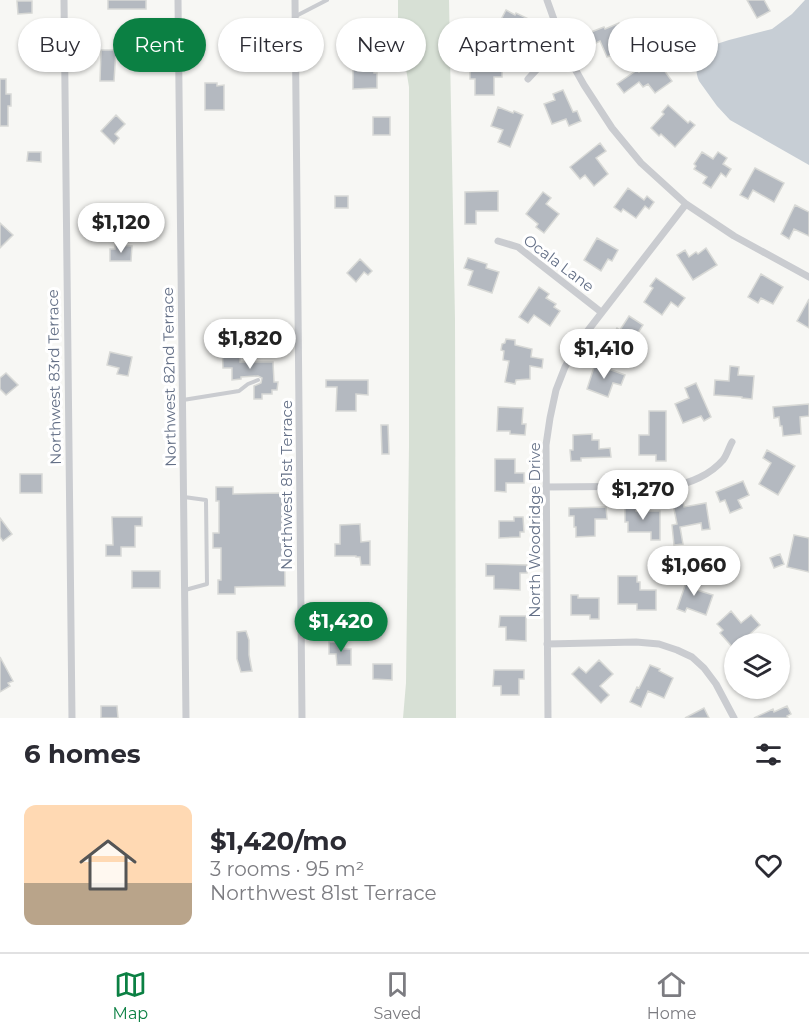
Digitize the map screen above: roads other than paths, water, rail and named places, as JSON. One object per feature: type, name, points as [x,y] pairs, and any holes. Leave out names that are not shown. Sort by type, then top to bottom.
[{"type":"street","name":"Northwest 83rd Terrace","points":[[64,0],[72,718]]},
{"type":"street","name":"Northwest 82nd Terrace","points":[[178,0],[186,718]]},
{"type":"street","name":"Northwest 81st Terrace","points":[[296,0],[302,718]]},
{"type":"street","points":[[547,0],[553,18]]},
{"type":"street","points":[[528,79],[534,72]]},
{"type":"street","points":[[577,72],[612,128],[641,163],[686,204],[734,236],[809,277]]},
{"type":"street","name":"North Woodridge Drive","points":[[548,718],[546,445],[556,390],[565,367],[579,342],[686,204]]},
{"type":"street","name":"Ocala Lane","points":[[498,241],[518,247],[601,312]]},
{"type":"street","points":[[546,487],[685,484],[720,463],[725,458],[732,442]]},
{"type":"street","points":[[548,644],[636,642],[659,644],[677,650],[692,657],[704,668],[716,684],[734,718]]},
{"type":"lane","points":[[296,16],[327,0]]},
{"type":"lane","points":[[183,400],[239,392],[248,384],[258,380]]},
{"type":"lane","points":[[184,497],[206,500],[207,584],[185,590]]}]
